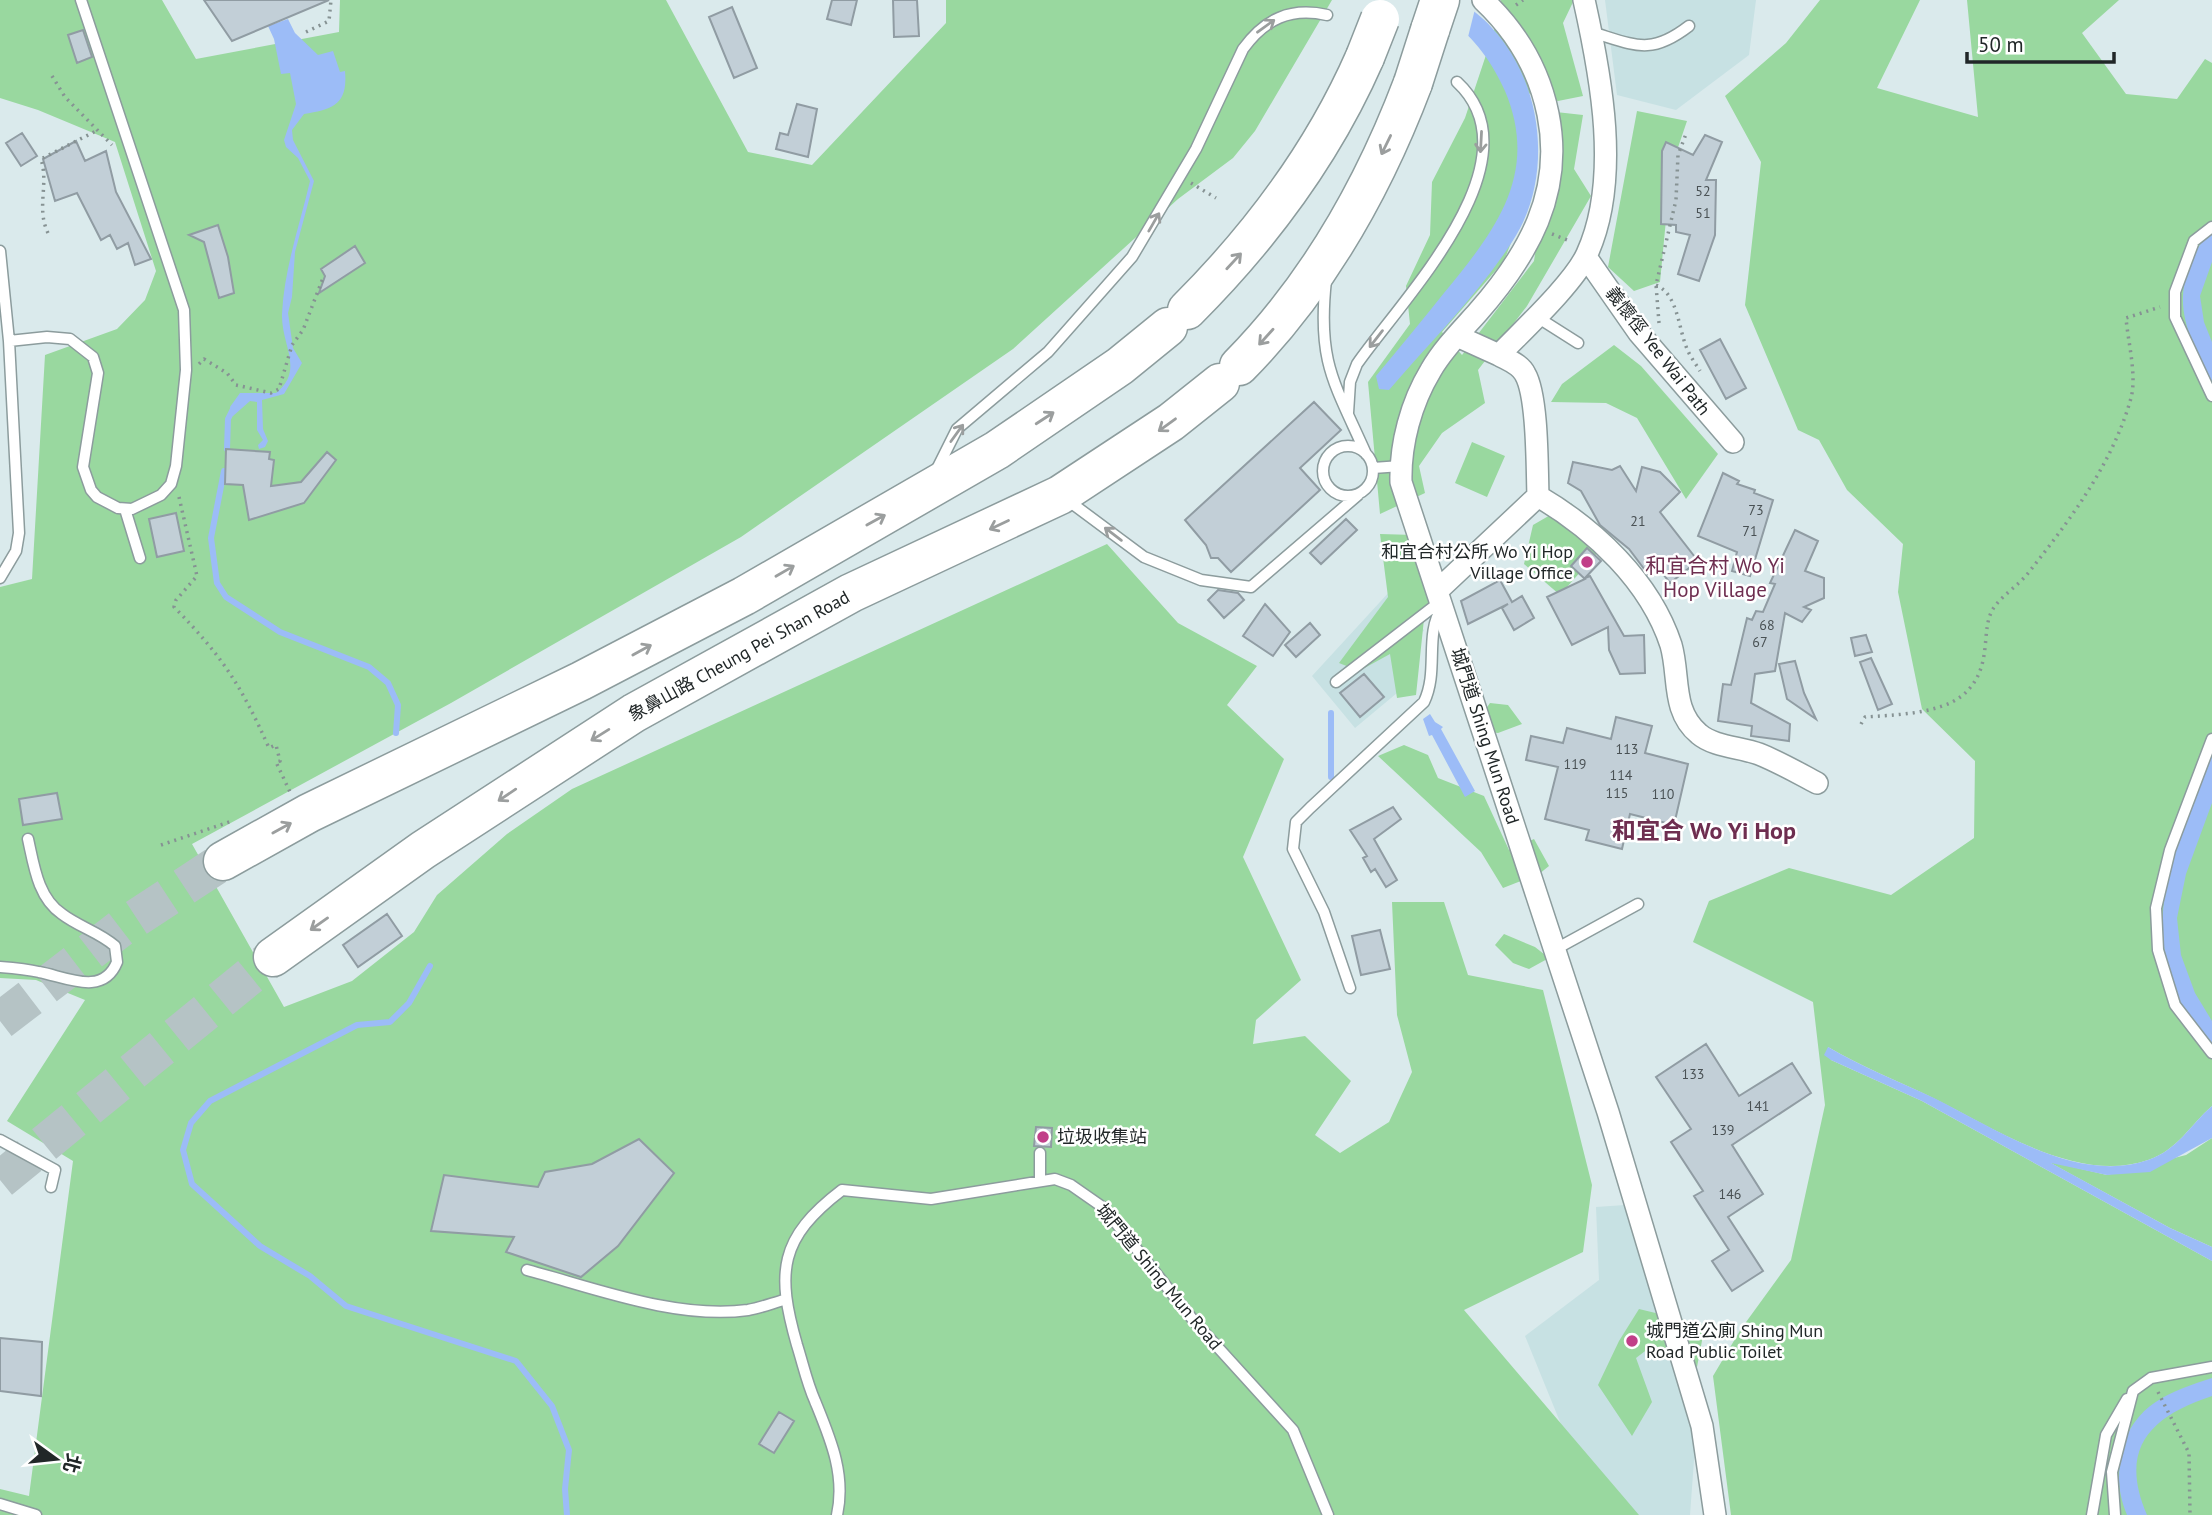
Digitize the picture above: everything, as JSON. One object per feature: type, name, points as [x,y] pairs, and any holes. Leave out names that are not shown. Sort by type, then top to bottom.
[{"type":"highway","points":[[223,861],[309,813],[633,655],[925,493],[1070,402],[1178,319],[1240,255],[1272,215],[1332,126],[1365,57],[1386,0]]},
{"type":"highway","name":"象鼻山路 Cheung Pei Shan Road","points":[[273,957],[423,850],[634,713],[851,593],[1060,495],[1171,422],[1230,374],[1285,316],[1330,250],[1388,142],[1413,83],[1440,0]]},
{"type":"street","name":"城門道 Shing Mun Road","points":[[1483,0],[1515,36],[1539,83],[1549,121],[1550,179],[1543,212],[1527,248],[1502,285],[1431,369],[1422,387],[1403,445],[1401,482],[1608,1112],[1702,1426],[1715,1515]]},
{"type":"street","points":[[1499,355],[1537,317],[1582,251],[1600,210],[1605,134],[1584,0]]},
{"type":"street","name":"義懷徑 Yee Wai Path","points":[[1582,251],[1639,333],[1732,442]]},
{"type":"street","points":[[1440,600],[1538,496],[1535,427],[1527,378],[1517,364],[1457,336]]},
{"type":"street","points":[[1538,496],[1595,537],[1639,587],[1670,643],[1676,666],[1679,709],[1697,733],[1760,754],[1817,783]]},
{"type":"lane","points":[[9,341],[47,337],[70,340],[93,357],[98,373],[83,467],[90,489],[97,497],[125,509],[142,505],[161,495],[170,484],[176,466],[186,370],[184,310],[81,0]]},
{"type":"lane","points":[[925,493],[957,429],[1048,352],[1116,278],[1151,228],[1180,178],[1219,105],[1243,49],[1253,36],[1285,15],[1308,11],[1327,15]]},
{"type":"lane","points":[[1591,33],[1629,44],[1654,47],[1672,39],[1689,26]]},
{"type":"lane","points":[[1348,413],[1350,382],[1357,364],[1443,249],[1472,190],[1481,155],[1482,127],[1474,101],[1457,82]]},
{"type":"lane","points":[[2212,227],[2194,241],[2180,275],[2175,302],[2175,317],[2212,396]]},
{"type":"lane","points":[[1060,495],[1144,557],[1201,580],[1251,587],[1358,495],[1370,484],[1373,468],[1334,385],[1323,348],[1322,321],[1330,250]]},
{"type":"lane","points":[[0,251],[9,341],[19,533],[10,566],[0,578]]},
{"type":"lane","points":[[1537,317],[1578,343]]},
{"type":"lane","points":[[1358,495],[1342,496],[1334,493],[1324,479],[1323,470],[1329,454],[1336,449],[1352,446],[1366,454]]},
{"type":"lane","points":[[1373,468],[1401,466]]},
{"type":"lane","points":[[125,509],[140,558]]},
{"type":"lane","points":[[0,557],[10,566]]},
{"type":"lane","points":[[1336,682],[1440,600]]},
{"type":"lane","points":[[1350,988],[1324,912],[1293,849],[1293,835],[1297,822],[1310,808],[1424,702],[1431,680],[1433,625],[1440,600]]},
{"type":"lane","points":[[2212,739],[2170,850],[2155,908],[2158,950],[2175,1005],[2212,1053]]},
{"type":"lane","points":[[0,967],[37,971],[87,984],[106,978],[117,962],[115,946],[61,914],[49,902],[36,877],[28,839]]},
{"type":"lane","points":[[1555,950],[1639,904]]},
{"type":"lane","points":[[0,1140],[55,1170],[51,1187]]},
{"type":"lane","points":[[1040,1153],[1040,1180]]},
{"type":"lane","name":"城門道 Shing Mun Road","points":[[837,1515],[841,1499],[839,1472],[784,1300],[787,1260],[801,1229],[821,1206],[842,1190],[931,1199],[1055,1179],[1071,1185],[1104,1208],[1194,1321],[1293,1430],[1328,1515]]},
{"type":"lane","points":[[527,1270],[654,1304],[696,1309],[748,1310],[784,1300]]},
{"type":"lane","points":[[2092,1515],[2106,1435],[2133,1391],[2151,1378],[2212,1367]]},
{"type":"lane","points":[[2115,1515],[2111,1489],[2113,1462],[2133,1391]]},
{"type":"lane","points":[[0,1504],[36,1515]]},
{"type":"path","points":[[306,32],[329,21],[331,0]]},
{"type":"path","points":[[1515,6],[1523,0]]},
{"type":"path","points":[[52,76],[60,92],[106,139]]},
{"type":"path","points":[[48,233],[41,214],[45,189],[41,159],[98,130]]},
{"type":"path","points":[[1659,330],[1656,285],[1676,200],[1678,155],[1686,134]]},
{"type":"path","points":[[1180,178],[1216,198]]},
{"type":"path","points":[[1556,236],[1582,251]]},
{"type":"path","points":[[191,371],[204,359],[227,373],[236,386],[271,393],[280,387],[292,345],[303,330],[323,278]]},
{"type":"path","points":[[1656,285],[1663,288],[1679,316],[1687,350],[1701,372]]},
{"type":"path","points":[[1861,724],[1865,717],[1917,713],[1961,697],[1971,686],[1984,660],[1993,608],[2029,572],[2086,496],[2109,455],[2131,397],[2132,372],[2126,318],[2175,302]]},
{"type":"path","points":[[170,484],[181,499],[197,576],[176,600],[174,607],[214,648],[233,674],[269,748],[276,745],[280,761],[276,762],[294,799]]},
{"type":"path","points":[[161,845],[234,820]]},
{"type":"path","points":[[2161,1397],[2189,1453],[2190,1515]]},
{"type":"shaded area","points":[[1605,0],[1756,0],[1749,55],[1676,110],[1617,95]]},
{"type":"shaded area","points":[[1402,578],[1424,631],[1417,634],[1415,678],[1355,728],[1312,676]]},
{"type":"shaded area","points":[[1625,1205],[1696,1433],[1690,1515],[1598,1515],[1525,1336],[1599,1280],[1596,1207]]},
{"type":"green space","points":[[0,0],[162,0],[196,59],[339,32],[340,0],[666,0],[748,152],[812,165],[946,23],[946,0],[1332,0],[1255,131],[1233,158],[1178,199],[1013,349],[741,537],[451,703],[192,844],[284,1007],[352,981],[414,932],[437,895],[507,834],[572,789],[1107,544],[1178,623],[1257,666],[1227,705],[1284,759],[1243,857],[1301,980],[1256,1020],[1253,1044],[1305,1036],[1351,1081],[1315,1135],[1340,1153],[1389,1122],[1412,1072],[1397,1015],[1392,902],[1444,902],[1468,975],[1543,990],[1592,1185],[1583,1252],[1464,1310],[1639,1515],[0,1515],[0,1489],[29,1496],[73,1161],[7,1121],[85,1000],[36,980],[0,978],[0,587],[32,579],[45,355],[117,329],[145,300],[156,271],[115,142],[38,110],[0,98]]},
{"type":"green space","points":[[1501,0],[1574,0],[1563,23],[1583,96],[1558,101],[1523,92],[1529,196],[1504,261],[1442,332],[1462,355],[1534,261],[1556,112],[1583,115],[1574,169],[1591,196],[1527,306],[1478,370],[1485,403],[1442,433],[1419,466],[1425,493],[1380,514],[1368,382],[1410,324],[1406,286],[1430,235],[1432,182],[1465,118],[1486,55],[1488,57]]},
{"type":"green space","points":[[1820,0],[1920,0],[1877,88],[1978,117],[1967,0],[2119,0],[2082,33],[2126,94],[2177,99],[2205,59],[2212,63],[2212,1106],[2176,1144],[2158,1156],[2120,1166],[2092,1165],[2035,1149],[1828,1047],[1831,1060],[1922,1101],[2212,1261],[2212,1515],[1731,1515],[1713,1376],[1741,1329],[1791,1260],[1825,1105],[1813,1002],[1693,942],[1709,901],[1789,868],[1891,895],[1974,838],[1975,761],[1922,709],[1898,592],[1903,544],[1847,490],[1819,440],[1798,430],[1745,305],[1761,162],[1725,96],[1786,43]]},
{"type":"green space","points":[[1637,111],[1687,121],[1671,168],[1660,282],[1634,291],[1608,267]]},
{"type":"green space","points":[[1614,345],[1641,366],[1718,454],[1686,499],[1637,418],[1606,403],[1551,402],[1562,384]]},
{"type":"green space","points":[[1472,442],[1505,456],[1487,497],[1455,483]]},
{"type":"green space","points":[[1571,503],[1605,544],[1560,595],[1524,564],[1533,525]]},
{"type":"green space","points":[[1380,534],[1414,535],[1435,614],[1424,619],[1416,695],[1397,698],[1390,654],[1359,671],[1339,663],[1388,597]]},
{"type":"green space","points":[[1490,703],[1508,705],[1522,724],[1498,733],[1471,730]]},
{"type":"green space","points":[[1404,745],[1428,755],[1438,778],[1484,796],[1509,850],[1534,839],[1549,866],[1539,874],[1503,888],[1481,852],[1378,756]]},
{"type":"green space","points":[[1504,934],[1535,947],[1549,958],[1529,969],[1513,963],[1495,945]]},
{"type":"green space","points":[[2212,1138],[2212,1247],[2170,1228],[2047,1161],[2107,1175],[2186,1155]]},
{"type":"green space","points":[[1639,1309],[1705,1325],[1697,1367],[1653,1345],[1636,1358],[1652,1402],[1632,1436],[1598,1385],[1619,1341]]},
{"type":"water","points":[[1460,0],[1492,28],[1510,50],[1523,76],[1532,103],[1537,132],[1538,161],[1534,190],[1525,217],[1499,262],[1389,390],[1379,389],[1376,376],[1480,247],[1507,200],[1515,175],[1515,121],[1505,91],[1493,67],[1479,48],[1442,13]]},
{"type":"water","points":[[288,19],[295,33],[318,55],[333,51],[340,72],[345,71],[345,82],[341,98],[336,103],[323,110],[304,114],[292,130],[293,140],[314,181],[295,252],[292,297],[288,313],[293,348],[302,363],[284,394],[262,400],[263,429],[268,441],[265,447],[259,449],[258,445],[263,440],[257,430],[257,402],[250,401],[233,416],[230,407],[240,393],[276,393],[289,375],[290,356],[283,325],[283,297],[310,181],[298,158],[286,147],[284,140],[296,104],[290,73],[281,74],[274,39],[268,26]]},
{"type":"water","points":[[2212,232],[2212,262],[2200,296],[2204,322],[2212,342],[2212,385],[2187,328],[2183,299],[2184,284],[2193,257]]},
{"type":"water","points":[[1430,714],[1435,722],[1443,727],[1441,729],[1475,791],[1465,797],[1432,735],[1429,736],[1423,719]]},
{"type":"water","points":[[2212,754],[2212,803],[2186,874],[2177,918],[2181,955],[2195,993],[2212,1021],[2212,1048],[2181,1007],[2165,951],[2163,922],[2171,865]]},
{"type":"water","points":[[1828,1047],[2037,1150],[2093,1165],[2121,1166],[2158,1156],[2176,1144],[2212,1106],[2212,1138],[2150,1172],[2107,1175],[2051,1163],[2170,1228],[2212,1247],[2212,1261],[1922,1101],[1831,1060],[1824,1055]]},
{"type":"water","points":[[2212,1378],[2212,1396],[2172,1414],[2146,1438],[2139,1453],[2136,1471],[2147,1515],[2127,1515],[2120,1491],[2119,1468],[2127,1436],[2135,1422],[2155,1402],[2182,1388]]},
{"type":"pier","points":[[1416,0],[1465,0],[1475,9],[1468,37]]},
{"type":"building","points":[[204,0],[329,0],[232,41]]},
{"type":"building","points":[[832,0],[857,0],[851,25],[827,19]]},
{"type":"building","points":[[893,0],[917,0],[919,36],[894,37]]},
{"type":"building","points":[[732,7],[757,68],[734,78],[709,17]]},
{"type":"building","points":[[83,30],[92,57],[77,63],[68,35]]},
{"type":"building","points":[[797,104],[817,109],[808,157],[776,149],[780,133],[788,135]]},
{"type":"building","points":[[22,133],[37,156],[21,166],[6,143]]},
{"type":"building","points":[[1705,135],[1722,142],[1706,180],[1716,180],[1715,235],[1699,281],[1678,274],[1690,235],[1676,232],[1676,225],[1661,224],[1662,151],[1666,142],[1693,155]]},
{"type":"building","points":[[76,141],[85,161],[106,151],[116,192],[151,259],[135,265],[128,243],[117,249],[110,235],[101,240],[77,193],[55,201],[43,159]]},
{"type":"building","points":[[218,225],[228,257],[234,293],[219,298],[204,242],[189,235]]},
{"type":"building","points":[[355,246],[365,263],[319,293],[325,276],[321,269]]},
{"type":"building","points":[[1720,339],[1746,388],[1726,399],[1700,350]]},
{"type":"building","points":[[1314,402],[1341,430],[1300,468],[1320,490],[1231,572],[1218,558],[1211,558],[1206,545],[1185,520]]},
{"type":"building","points":[[226,449],[270,452],[269,459],[274,460],[271,486],[301,482],[327,452],[336,460],[304,503],[249,520],[243,485],[225,484]]},
{"type":"building","points":[[1573,462],[1612,470],[1620,466],[1636,491],[1642,467],[1660,472],[1680,492],[1660,512],[1698,561],[1670,583],[1657,566],[1648,574],[1629,549],[1600,525],[1581,491],[1568,483]]},
{"type":"building","points":[[1723,473],[1739,481],[1737,484],[1773,500],[1750,576],[1732,571],[1737,552],[1698,536]]},
{"type":"building","points":[[176,513],[184,551],[157,557],[149,519]]},
{"type":"building","points":[[1346,519],[1357,530],[1321,564],[1310,553]]},
{"type":"building","points":[[1795,530],[1818,541],[1805,571],[1824,578],[1824,598],[1804,607],[1811,610],[1802,622],[1785,613],[1775,671],[1755,674],[1751,703],[1790,724],[1789,741],[1751,736],[1752,726],[1718,721],[1723,684],[1731,685],[1747,618],[1752,620],[1756,611],[1763,612],[1775,584],[1770,583]]},
{"type":"building","points":[[1587,548],[1601,561],[1585,578],[1590,576],[1624,636],[1644,635],[1645,673],[1620,674],[1609,650],[1608,627],[1572,645],[1547,597],[1585,579],[1571,566]]},
{"type":"building","points":[[1500,580],[1512,602],[1522,596],[1534,618],[1514,630],[1502,608],[1508,604],[1468,624],[1461,601]]},
{"type":"building","points":[[1218,590],[1238,593],[1244,600],[1224,618],[1208,600]]},
{"type":"building","points":[[1265,604],[1290,632],[1273,656],[1243,636]]},
{"type":"building","points":[[1310,623],[1320,635],[1296,657],[1285,645]]},
{"type":"building","points":[[1866,635],[1872,652],[1855,656],[1851,638]]},
{"type":"building","points":[[1871,658],[1892,704],[1878,710],[1860,662]]},
{"type":"building","points":[[1795,661],[1804,693],[1816,719],[1787,699],[1779,664]]},
{"type":"building","points":[[1364,674],[1384,697],[1360,717],[1340,693]]},
{"type":"building","points":[[1616,717],[1652,726],[1645,753],[1688,764],[1674,825],[1630,814],[1622,849],[1586,840],[1589,830],[1545,819],[1558,767],[1526,760],[1531,736],[1563,743],[1567,728],[1611,739]]},
{"type":"building","points":[[57,793],[62,819],[23,825],[19,799]]},
{"type":"building","points":[[1393,807],[1401,819],[1374,839],[1397,880],[1386,887],[1375,869],[1371,872],[1363,858],[1367,856],[1350,830]]},
{"type":"building","points":[[387,914],[402,936],[358,967],[343,945]]},
{"type":"building","points":[[1380,930],[1390,969],[1361,975],[1352,936]]},
{"type":"building","points":[[1706,1044],[1739,1096],[1792,1063],[1811,1093],[1732,1145],[1763,1194],[1728,1217],[1763,1271],[1732,1291],[1712,1261],[1729,1250],[1694,1196],[1703,1191],[1671,1142],[1691,1129],[1656,1077]]},
{"type":"building","name":"垃圾收集站","points":[[1036,1127],[1052,1128],[1051,1147],[1034,1146]]},
{"type":"building","points":[[639,1139],[674,1173],[618,1246],[581,1277],[506,1252],[514,1237],[431,1231],[444,1175],[538,1187],[545,1172],[592,1164]]},
{"type":"building","points":[[0,1338],[42,1342],[41,1396],[0,1391]]},
{"type":"building","points":[[779,1412],[794,1421],[774,1453],[759,1444]]},
{"type":"waterway","points":[[227,449],[228,419],[234,407]]},
{"type":"waterway","points":[[224,471],[211,538],[217,583],[226,597],[280,632],[369,667],[388,683],[398,705],[396,733]]},
{"type":"waterway","points":[[1331,713],[1331,777]]},
{"type":"waterway","points":[[430,966],[409,1003],[390,1022],[357,1025],[210,1101],[191,1123],[183,1150],[192,1184],[260,1246],[310,1276],[346,1306],[516,1361],[552,1406],[569,1450],[565,1489],[567,1515]]},
{"type":"tunnel","points":[[0,1021],[121,928],[223,861]]},
{"type":"tunnel","points":[[0,1180],[273,957]]},
{"type":"place","name":"和宜合村公所 Wo Yi Hop Village Office","points":[[1587,562]]},
{"type":"place","name":"垃圾收集站","points":[[1043,1137]]},
{"type":"place","name":"城門道公廁 Shing Mun Road Public Toilet","points":[[1632,1341]]},
{"type":"district","name":"和宜合村 Wo Yi Hop Village","points":[[1715,578]]},
{"type":"district","name":"和宜合 Wo Yi Hop","points":[[1704,831]]}]
